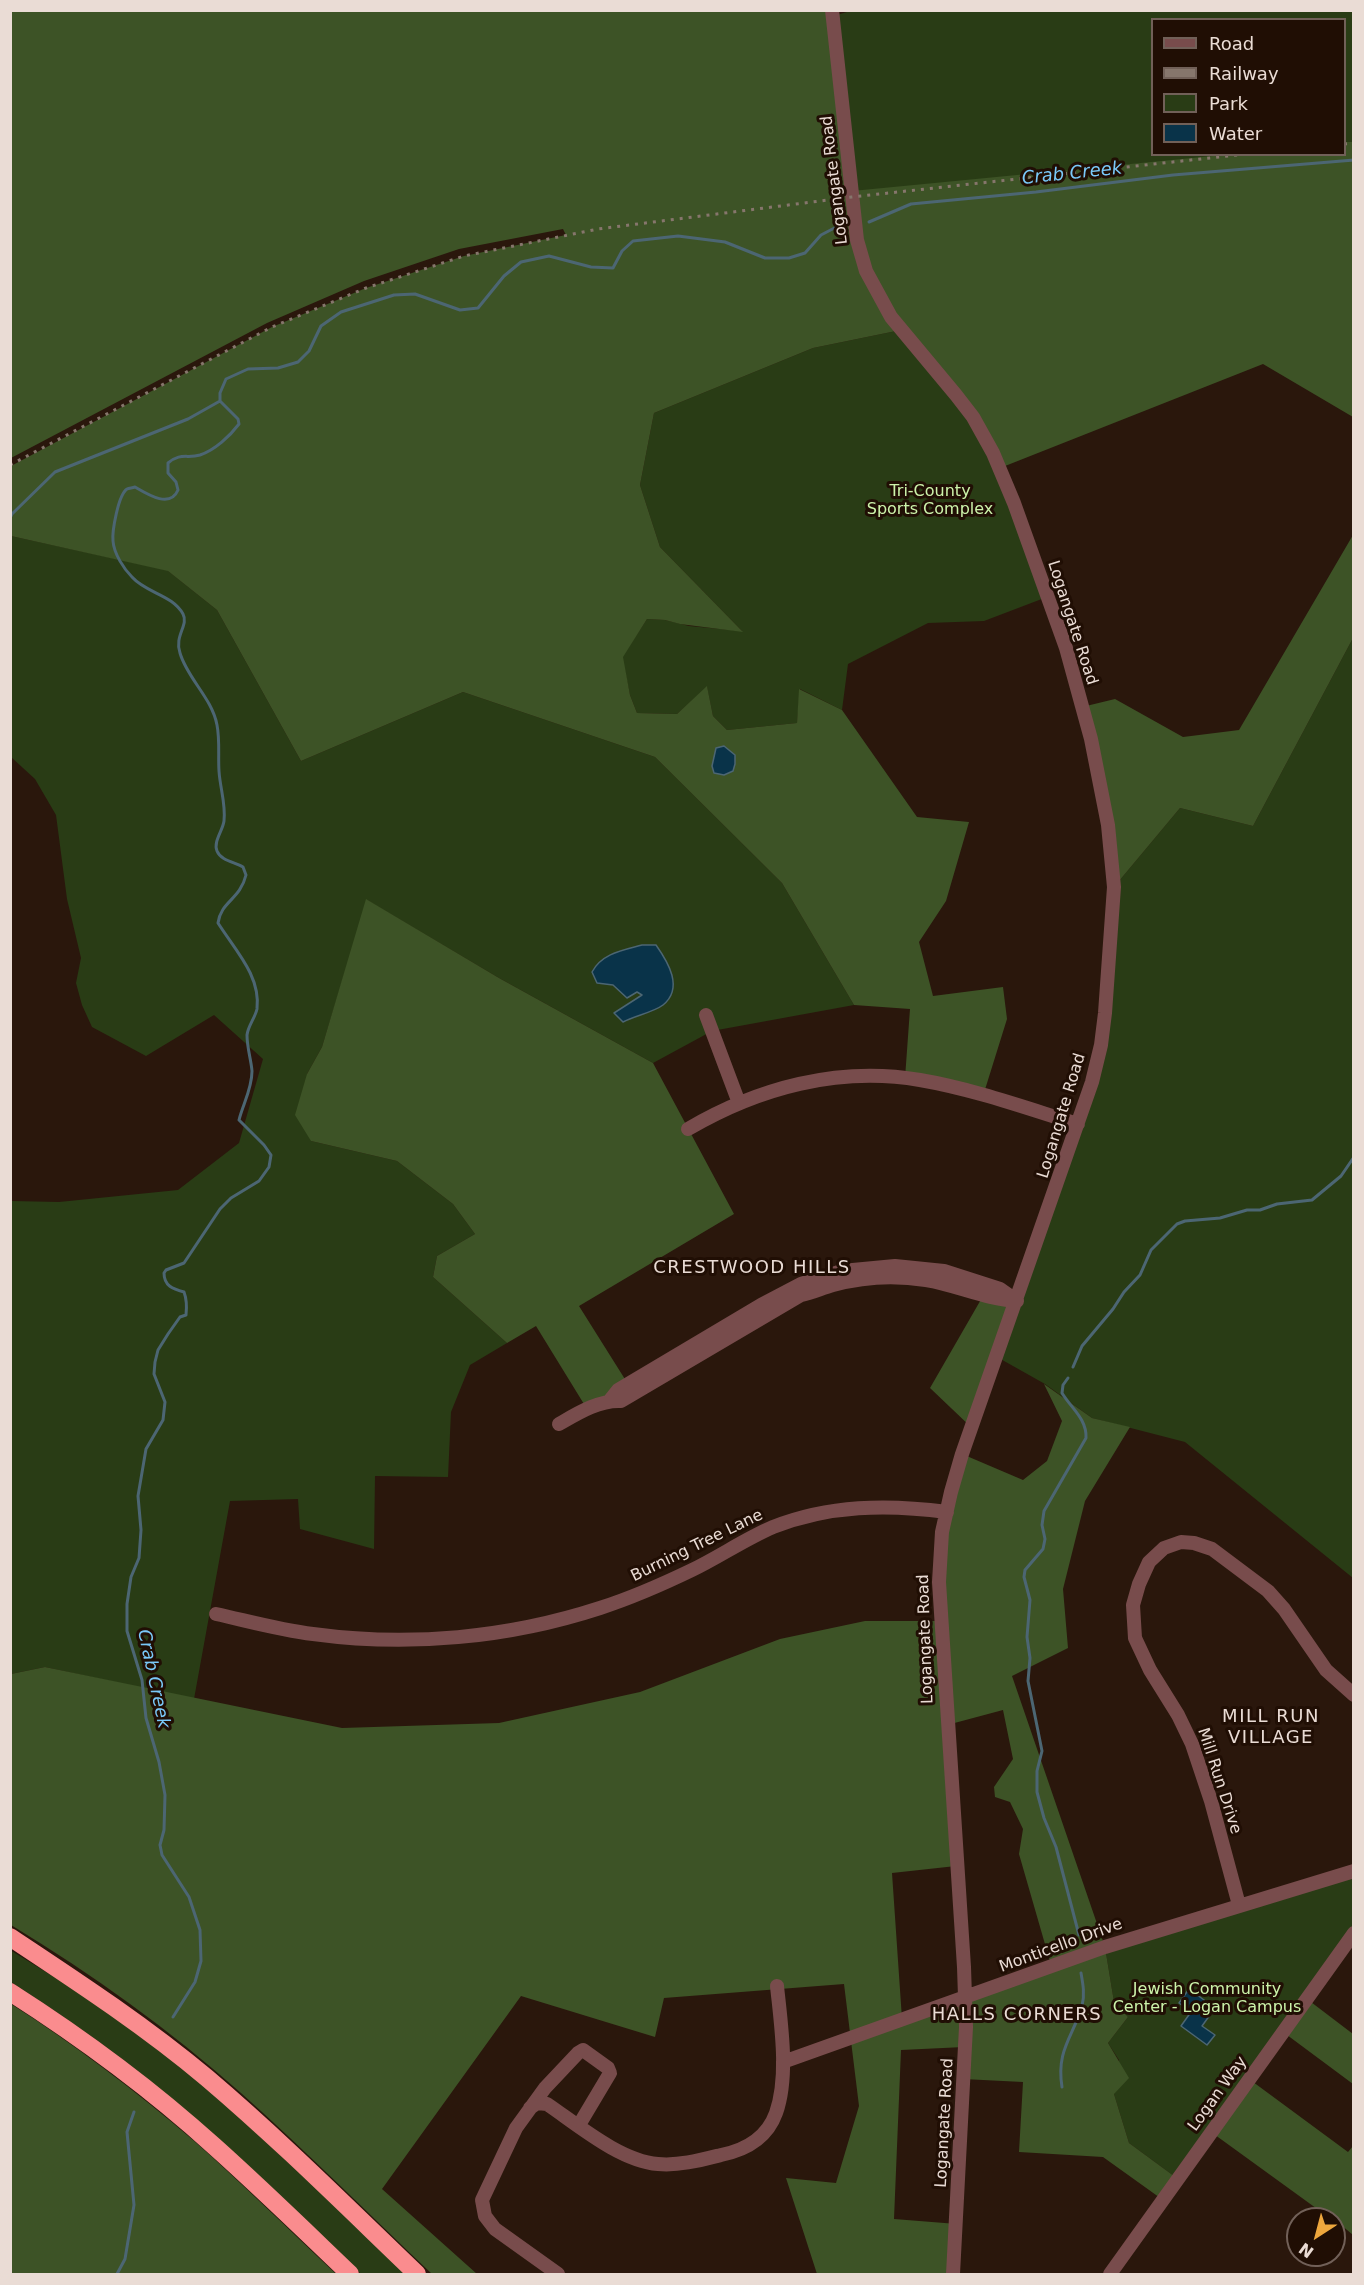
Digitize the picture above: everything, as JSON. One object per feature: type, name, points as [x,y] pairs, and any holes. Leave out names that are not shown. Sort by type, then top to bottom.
[{"type":"highway","points":[[10,1937],[115,2006],[200,2073],[257,2122],[417,2274]]},
{"type":"highway","points":[[10,1992],[91,2046],[154,2095],[213,2145],[350,2274]]},
{"type":"street","name":"Logangate Road","points":[[832,10],[857,240],[866,271],[891,317],[973,417],[993,453],[1014,503],[1066,648],[1091,740],[1108,825],[1113,896],[1101,1045],[1092,1082],[962,1454],[942,1532],[939,1600],[965,1998],[958,2210],[953,2274]]},
{"type":"street","points":[[706,1015],[739,1103]]},
{"type":"street","points":[[688,1129],[718,1112],[759,1094],[811,1081],[850,1077],[888,1077],[949,1086],[1078,1124]]},
{"type":"street","points":[[559,1424],[579,1412],[610,1400],[618,1390],[761,1305],[799,1291],[809,1281],[842,1271],[869,1267],[919,1267],[953,1274],[1000,1289],[1017,1301]]},
{"type":"street","name":"Burning Tree Lane","points":[[216,1614],[278,1628],[351,1638],[427,1640],[490,1634],[543,1624],[601,1608],[691,1570],[770,1528],[808,1516],[841,1509],[874,1506],[946,1512]]},
{"type":"street","name":"Mill Run Drive","points":[[1239,1905],[1211,1801],[1192,1744],[1178,1715],[1150,1670],[1135,1638],[1133,1605],[1149,1562],[1164,1548],[1181,1542],[1194,1543],[1212,1549],[1268,1591],[1284,1609],[1326,1670],[1353,1695]]},
{"type":"street","name":"Monticello Drive","points":[[783,2062],[1105,1947],[1353,1871]]},
{"type":"street","name":"Logan Way","points":[[1110,2274],[1353,1933]]},
{"type":"street","points":[[530,2108],[537,2103],[547,2104],[615,2149],[652,2163],[678,2164],[745,2148],[758,2140],[771,2123],[777,2108],[783,2062],[777,1986]]},
{"type":"street","points":[[558,2274],[495,2229],[483,2208],[484,2194],[516,2128],[545,2088],[578,2053],[584,2050],[608,2068],[610,2073],[579,2125]]},
{"type":"green space","points":[[854,10],[1353,11],[1353,143],[1346,144],[1346,18],[1151,18],[1151,156],[1235,156],[852,197],[833,16]]},
{"type":"green space","points":[[11,11],[832,11],[852,191],[1213,156],[1346,156],[1346,142],[1353,142],[1353,417],[1263,364],[1000,468],[993,453],[901,330],[813,348],[654,413],[640,485],[660,547],[743,632],[647,619],[623,657],[630,695],[637,713],[677,714],[707,686],[713,716],[727,730],[797,723],[799,689],[842,710],[917,817],[969,822],[946,901],[919,942],[933,996],[1003,987],[1007,1019],[983,1096],[905,1078],[910,1009],[854,1005],[782,883],[655,757],[463,692],[301,761],[217,610],[168,571],[11,536],[11,466],[272,327],[366,288],[464,256],[566,235],[563,229],[459,249],[364,281],[267,323],[11,458]]},
{"type":"green space","name":"Tri-County Sports Complex","points":[[901,330],[973,417],[1047,597],[984,621],[928,623],[848,664],[842,710],[800,689],[797,723],[727,730],[713,716],[707,687],[677,714],[637,713],[630,695],[622,657],[647,619],[742,631],[660,547],[640,485],[654,413],[813,348]]},
{"type":"green space","points":[[1353,535],[1353,638],[1253,826],[1180,808],[1114,887],[1082,707],[1115,699],[1183,737],[1239,730]]},
{"type":"green space","points":[[11,536],[167,570],[217,610],[301,761],[463,692],[655,757],[782,883],[854,1005],[712,1031],[653,1063],[499,978],[367,900],[322,1047],[307,1074],[311,1141],[397,1161],[453,1204],[475,1234],[437,1256],[433,1277],[507,1343],[470,1365],[451,1412],[448,1477],[375,1476],[374,1549],[300,1529],[298,1499],[230,1501],[194,1699],[45,1667],[11,1674],[11,1201],[59,1202],[178,1190],[239,1143],[263,1059],[214,1015],[146,1056],[92,1027],[82,1005],[76,983],[81,958],[67,899],[56,815],[35,779],[11,757]]},
{"type":"green space","points":[[1353,638],[1353,1578],[1185,1442],[1092,1418],[1045,1384],[997,1357],[1092,1082],[1114,887],[1180,808],[1253,826]]},
{"type":"green space","points":[[366,899],[499,978],[653,1063],[734,1214],[579,1306],[628,1384],[587,1409],[536,1326],[507,1343],[433,1277],[437,1256],[475,1234],[453,1204],[397,1161],[311,1141],[295,1115],[307,1074],[322,1047]]},
{"type":"green space","points":[[983,1296],[1017,1301],[972,1428],[930,1388]]},
{"type":"green space","points":[[1044,1384],[1092,1418],[1130,1427],[1085,1501],[1063,1589],[1068,1648],[1012,1676],[1105,1947],[1114,2002],[1128,2017],[1108,2043],[1129,2078],[1114,2094],[1129,2143],[1178,2179],[1163,2200],[1103,2157],[1019,2152],[1023,2082],[963,2079],[964,2047],[901,2050],[894,2219],[957,2224],[953,2274],[817,2274],[786,2178],[836,2183],[859,2106],[844,1984],[664,1998],[655,2037],[521,1996],[382,2189],[477,2274],[432,2274],[290,2138],[214,2070],[130,2004],[11,1925],[11,1674],[45,1667],[342,1728],[499,1723],[640,1692],[780,1639],[865,1621],[940,1621],[939,1582],[962,1454],[1023,1480],[1047,1461],[1062,1421]],"holes":[[[1003,1710],[1013,1759],[994,1787],[995,1797],[1010,1802],[1023,1829],[1019,1854],[1051,1965],[902,2019],[892,1873],[956,1866],[947,1725]]]},
{"type":"green space","name":"Jewish Community Center - Logan Campus","points":[[1353,1871],[1353,1933],[1178,2179],[1129,2143],[1114,2094],[1119,2060],[1108,2043],[1128,2017],[1114,2002],[1105,1947]]},
{"type":"green space","points":[[10,1950],[100,2005],[206,2086],[408,2274],[361,2274],[201,2125],[129,2064],[11,1982]]},
{"type":"green space","points":[[1307,1999],[1353,2034],[1353,2084],[1283,2032]]},
{"type":"green space","points":[[11,2004],[127,2086],[193,2140],[336,2274],[11,2274]]},
{"type":"green space","points":[[1249,2079],[1348,2152],[1353,2146],[1353,2235],[1346,2229],[1346,2207],[1314,2207],[1211,2132]]},
{"type":"water","points":[[724,746],[735,755],[735,764],[733,771],[724,775],[714,773],[712,766],[716,748]]},
{"type":"water","points":[[642,945],[656,945],[661,952],[672,975],[672,991],[663,1005],[623,1022],[614,1013],[642,995],[637,992],[627,998],[613,985],[597,983],[592,972],[607,956]]},
{"type":"water","points":[[1189,1989],[1215,2008],[1202,2026],[1215,2035],[1207,2045],[1181,2026],[1191,2012],[1179,2003]]},
{"type":"waterway","name":"Crab Creek","points":[[869,222],[911,204],[1036,192],[1173,175],[1354,160]]},
{"type":"waterway","name":"Crab Creek","points":[[173,2017],[195,1982],[201,1961],[200,1930],[189,1897],[162,1855],[160,1845],[164,1830],[165,1795],[159,1762],[146,1718],[142,1680],[127,1631],[127,1604],[131,1577],[139,1558],[141,1530],[138,1496],[146,1449],[163,1420],[165,1402],[154,1374],[158,1350],[180,1317],[186,1315],[184,1292],[167,1284],[164,1273],[184,1263],[220,1209],[231,1198],[259,1181],[269,1167],[271,1155],[239,1120],[252,1078],[247,1035],[257,1009],[257,997],[251,974],[218,923],[223,910],[240,890],[246,875],[243,867],[222,857],[216,847],[224,815],[217,725],[210,706],[188,671],[180,653],[179,641],[184,622],[183,614],[173,602],[144,587],[132,577],[117,556],[113,536],[121,498],[127,489],[135,487],[158,498],[170,499],[174,496],[178,490],[176,482],[168,473],[168,463],[180,457],[200,455],[211,450],[227,438],[239,424],[238,419],[220,401],[220,393],[226,379],[248,369],[278,368],[298,362],[309,351],[321,326],[341,312],[394,295],[415,294],[460,310],[478,308],[504,276],[521,262],[549,256],[591,267],[613,268],[622,251],[633,241],[678,236],[725,242],[765,258],[789,258],[805,253],[821,235],[844,223]]},
{"type":"waterway","points":[[10,518],[55,472],[188,419],[220,401]]},
{"type":"waterway","points":[[10,542],[10,548]]},
{"type":"waterway","points":[[1073,1367],[1082,1346],[1140,1275],[1151,1250],[1177,1224],[1185,1221],[1220,1218],[1277,1204],[1312,1200],[1341,1176],[1354,1157]]},
{"type":"waterway","points":[[1068,1378],[1063,1385],[1062,1393],[1081,1419],[1086,1438],[1044,1511],[1043,1549],[1025,1570],[1024,1577],[1030,1600],[1027,1637],[1030,1658],[1028,1681],[1042,1751],[1037,1771],[1037,1792],[1044,1818],[1056,1847],[1079,1935]]},
{"type":"waterway","points":[[1062,2087],[1063,2053],[1083,2002],[1081,1973]]},
{"type":"waterway","name":"Crab Creek","points":[[117,2274],[125,2259],[134,2205],[127,2132],[134,2112]]},
{"type":"railway","points":[[1346,144],[1354,143]]},
{"type":"railway","points":[[10,465],[272,327],[366,288],[464,256],[598,229],[852,197],[1228,156]]},
{"type":"district","name":"CRESTWOOD HILLS","points":[[752,1268]]},
{"type":"district","name":"MILL RUN VILLAGE","points":[[1271,1727]]},
{"type":"district","name":"HALLS CORNERS","points":[[1017,2015]]}]
